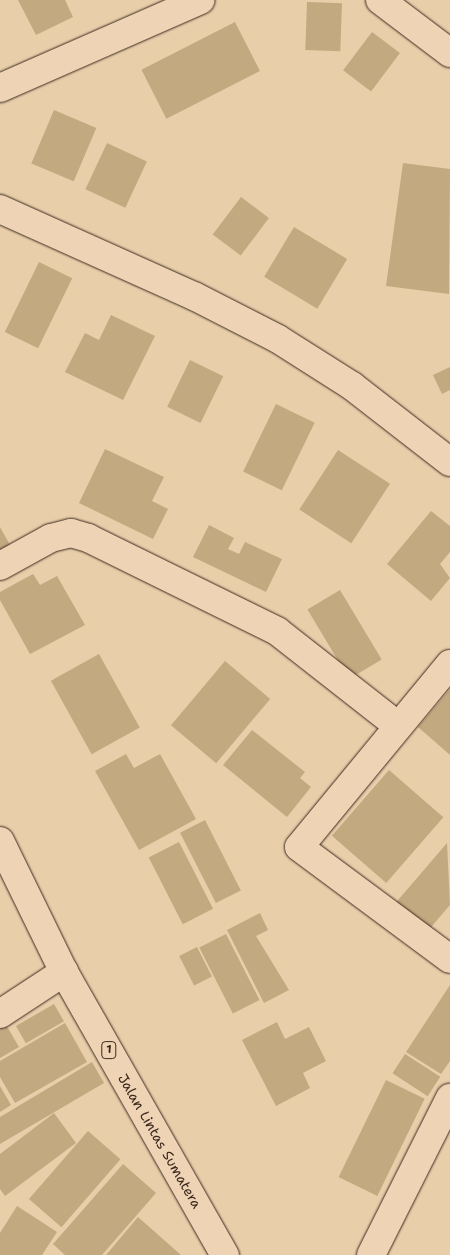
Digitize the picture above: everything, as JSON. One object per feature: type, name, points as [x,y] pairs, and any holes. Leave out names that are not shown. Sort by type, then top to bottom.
[{"type":"main road","points":[[0,88],[200,0]]},
{"type":"main road","points":[[380,0],[450,53]]},
{"type":"main road","points":[[0,209],[194,296],[278,339],[352,386],[450,462]]},
{"type":"main road","points":[[0,566],[51,538],[71,533],[88,538],[276,631],[398,726]]},
{"type":"main road","points":[[450,664],[299,847],[450,959]]},
{"type":"main road","name":"Jalan Lintas Sumatera","points":[[0,841],[64,972],[225,1255]]},
{"type":"main road","points":[[0,1014],[64,972]]},
{"type":"main road","points":[[371,1255],[450,1098]]},
{"type":"building","points":[[18,0],[65,0],[73,17],[36,35]]},
{"type":"building","points":[[307,2],[342,3],[340,51],[305,50]]},
{"type":"building","points":[[235,22],[260,71],[166,119],[141,70]]},
{"type":"building","points":[[372,32],[400,53],[371,91],[343,70]]},
{"type":"building","points":[[54,110],[96,128],[74,181],[31,163]]},
{"type":"building","points":[[107,143],[147,162],[125,208],[85,189]]},
{"type":"building","points":[[403,163],[450,169],[449,294],[386,286]]},
{"type":"building","points":[[241,197],[269,218],[241,256],[213,235]]},
{"type":"building","points":[[294,227],[347,259],[317,309],[264,277]]},
{"type":"building","points":[[39,262],[72,278],[38,348],[5,332]]},
{"type":"building","points":[[111,315],[155,336],[123,400],[65,372],[85,333],[99,340]]},
{"type":"building","points":[[190,360],[223,376],[200,423],[167,407]]},
{"type":"building","points":[[450,367],[450,390],[442,394],[433,375]]},
{"type":"building","points":[[276,404],[315,423],[282,490],[243,471]]},
{"type":"building","points":[[105,449],[164,477],[152,501],[168,509],[153,539],[79,503]]},
{"type":"building","points":[[338,450],[390,484],[351,543],[299,510]]},
{"type":"building","points":[[431,511],[450,526],[450,552],[440,564],[450,578],[431,601],[387,564]]},
{"type":"building","points":[[209,525],[234,538],[228,549],[239,554],[245,542],[282,559],[266,592],[193,557]]},
{"type":"building","points":[[0,527],[10,545],[0,551]]},
{"type":"building","points":[[33,574],[40,585],[57,576],[85,625],[30,654],[0,600],[0,592]]},
{"type":"building","points":[[340,590],[382,659],[349,679],[307,610]]},
{"type":"building","points":[[99,654],[140,727],[92,754],[51,681]]},
{"type":"building","points":[[225,661],[270,699],[216,763],[171,725]]},
{"type":"building","points":[[450,689],[450,755],[418,727]]},
{"type":"building","points":[[252,730],[305,772],[300,778],[311,787],[287,817],[223,765]]},
{"type":"building","points":[[126,754],[134,768],[160,754],[196,819],[139,850],[95,771]]},
{"type":"building","points":[[389,770],[443,817],[386,883],[332,836]]},
{"type":"building","points":[[205,820],[241,890],[216,903],[180,833]]},
{"type":"building","points":[[179,842],[213,909],[183,924],[149,857]]},
{"type":"building","points":[[447,843],[450,905],[426,933],[393,906]]},
{"type":"building","points":[[260,913],[268,930],[256,936],[289,990],[264,1003],[227,930]]},
{"type":"building","points":[[226,934],[260,1000],[233,1014],[199,948]]},
{"type":"building","points":[[197,947],[212,976],[194,985],[179,956]]},
{"type":"building","points":[[450,985],[450,1061],[441,1074],[406,1052]]},
{"type":"building","points":[[54,1004],[64,1021],[26,1043],[16,1026]]},
{"type":"building","points":[[277,1022],[285,1039],[309,1027],[326,1061],[303,1073],[310,1088],[276,1106],[242,1040]]},
{"type":"building","points":[[5,1023],[19,1047],[0,1058],[0,1026]]},
{"type":"building","points":[[65,1023],[87,1062],[15,1103],[0,1077],[0,1061]]},
{"type":"building","points":[[405,1054],[440,1077],[428,1096],[392,1073]]},
{"type":"building","points":[[92,1062],[104,1083],[0,1144],[0,1117]]},
{"type":"building","points":[[386,1080],[425,1099],[377,1196],[339,1177]]},
{"type":"building","points":[[0,1086],[11,1105],[0,1112]]},
{"type":"building","points":[[54,1113],[76,1143],[5,1196],[0,1189],[0,1154]]},
{"type":"building","points":[[88,1131],[120,1159],[61,1227],[29,1199]]},
{"type":"building","points":[[123,1164],[156,1193],[102,1255],[65,1255],[53,1244]]},
{"type":"building","points":[[17,1206],[57,1232],[42,1255],[0,1255],[0,1233]]},
{"type":"building","points":[[138,1217],[181,1255],[106,1255]]}]
